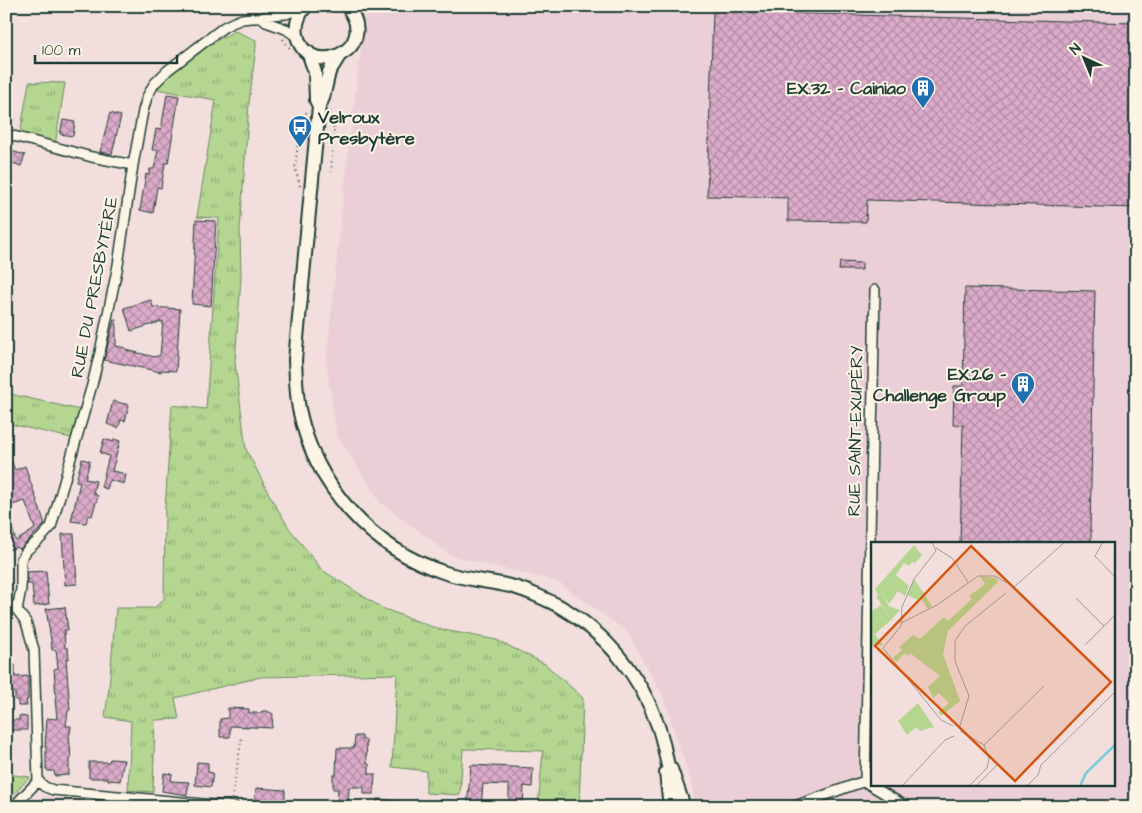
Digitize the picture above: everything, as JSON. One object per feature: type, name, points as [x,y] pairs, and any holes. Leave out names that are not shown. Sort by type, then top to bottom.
[{"type":"street","points":[[347,6],[353,14],[356,23],[356,33],[353,42],[339,56],[329,72],[319,109],[295,360],[299,409],[304,429],[317,462],[330,486],[351,513],[373,534],[397,551],[422,564],[447,573],[511,586],[535,595],[559,606],[583,621],[603,639],[622,660],[642,690],[653,712],[659,727],[668,766],[671,769],[685,807]]},
{"type":"street","points":[[305,7],[297,21],[297,37],[300,43],[308,52],[315,56],[331,58],[339,56]]},
{"type":"street","name":"RUE DU PRESBYTÈRE","points":[[17,610],[21,589],[21,560],[27,550],[51,527],[92,385],[118,265],[133,165],[147,97],[154,84],[168,70],[232,23],[242,19],[286,14],[305,7]]},
{"type":"street","points":[[262,18],[266,22],[286,29],[297,37]]},
{"type":"street","points":[[308,52],[315,72],[316,100],[319,109]]},
{"type":"street","points":[[6,134],[92,157],[133,165]]},
{"type":"street","name":"RUE SAINT-EXUPÉRY","points":[[865,782],[874,290]]},
{"type":"street","points":[[6,602],[17,610],[26,622],[34,650],[38,781],[44,787],[53,790],[235,807]]},
{"type":"street","points":[[668,766],[666,772],[669,807]]},
{"type":"street","points":[[13,807],[38,781]]},
{"type":"street","points":[[792,807],[854,784],[865,782],[871,786]]},
{"type":"street","points":[[872,786],[907,807]]},
{"type":"path","points":[[282,37],[294,54]]},
{"type":"path","points":[[300,190],[295,168],[300,126],[319,109],[334,129],[331,172]]},
{"type":"path","points":[[231,806],[242,735]]},
{"type":"shaded area","points":[[366,6],[1136,6],[1136,807],[693,807],[693,789],[662,694],[626,631],[558,582],[452,556],[380,502],[337,436],[326,364],[344,187]]},
{"type":"shaded area","points":[[44,796],[67,800],[67,807],[38,807],[38,800]]},
{"type":"green space","points":[[235,31],[256,40],[249,103],[240,230],[241,278],[235,362],[246,449],[289,528],[322,570],[382,608],[438,629],[497,640],[545,664],[583,698],[579,807],[538,807],[543,751],[463,749],[460,795],[426,793],[426,771],[392,767],[397,674],[261,677],[175,698],[179,719],[155,720],[153,792],[128,790],[131,721],[105,717],[116,608],[154,608],[164,599],[165,508],[172,405],[206,409],[219,218],[197,217],[216,100],[156,89],[160,82],[202,48]]},
{"type":"green space","points":[[29,82],[65,83],[55,145],[20,134]]},
{"type":"green space","points":[[6,393],[80,410],[71,438],[6,423]]},
{"type":"green space","points":[[6,774],[30,777],[6,802]]},
{"type":"building","name":"EX.32 - Cainiao","points":[[713,11],[1136,23],[1136,208],[867,200],[866,222],[788,221],[788,198],[707,196]]},
{"type":"building","points":[[167,94],[179,96],[168,163],[165,163],[161,188],[157,187],[153,213],[140,210],[146,174],[149,175],[150,169],[154,169],[158,150],[152,150],[156,129],[161,130]]},
{"type":"building","points":[[110,113],[121,116],[112,154],[100,152]]},
{"type":"building","points":[[63,120],[75,122],[73,136],[60,134]]},
{"type":"building","points":[[11,151],[25,155],[21,166],[7,161]]},
{"type":"building","points":[[196,220],[216,221],[211,306],[192,304]]},
{"type":"building","points":[[840,262],[862,263],[862,270],[839,270]]},
{"type":"building","name":"EX.26 - Challenge Group","points":[[965,288],[1095,291],[1091,542],[960,542],[963,425],[953,425],[954,386],[963,386]]},
{"type":"building","points":[[151,300],[153,307],[180,309],[176,371],[161,370],[161,372],[104,360],[114,320],[116,320],[116,346],[155,357],[160,356],[163,321],[131,331],[124,308]]},
{"type":"building","points":[[113,401],[129,405],[125,421],[121,420],[118,428],[107,424]]},
{"type":"building","points":[[104,439],[114,442],[114,439],[120,441],[112,471],[126,475],[124,484],[110,480],[107,489],[101,487],[109,456],[100,453]]},
{"type":"building","points":[[6,448],[15,470],[25,466],[45,524],[21,548],[18,549],[17,547],[6,551],[6,516],[8,515],[16,541],[35,529],[25,501],[6,507],[6,483],[10,482],[6,472]]},
{"type":"building","points":[[82,459],[90,461],[85,479],[96,481],[93,493],[98,496],[92,516],[88,515],[86,523],[71,521],[80,482],[76,481]]},
{"type":"building","points":[[62,534],[74,534],[77,584],[65,585]]},
{"type":"building","points":[[46,571],[49,604],[34,606],[32,584],[27,584],[27,572]]},
{"type":"building","points":[[65,607],[68,630],[64,630],[65,648],[68,648],[69,659],[66,659],[70,710],[68,711],[66,726],[71,726],[69,734],[71,759],[69,759],[69,775],[55,776],[54,771],[46,769],[45,747],[47,718],[57,719],[54,669],[58,668],[56,650],[52,650],[46,609]]},
{"type":"building","points":[[6,665],[15,665],[15,677],[28,676],[27,706],[18,706],[18,700],[15,700],[15,692],[6,692]]},
{"type":"building","points":[[228,708],[249,709],[249,713],[267,711],[273,714],[272,728],[230,726],[230,737],[220,737],[220,719],[228,718]]},
{"type":"building","points":[[19,716],[27,717],[27,730],[6,730],[6,720],[19,720]]},
{"type":"building","points":[[355,736],[362,736],[362,740],[366,740],[369,774],[375,774],[374,794],[364,794],[364,787],[349,787],[348,807],[337,807],[338,789],[333,789],[333,775],[336,775],[337,748],[354,748]]},
{"type":"building","points":[[110,759],[124,760],[120,781],[108,780],[108,778],[89,778],[89,762],[109,762]]},
{"type":"building","points":[[197,762],[208,763],[208,772],[213,773],[211,787],[195,785]]},
{"type":"building","points":[[471,765],[533,768],[532,787],[524,786],[523,807],[509,807],[509,785],[483,784],[481,807],[467,807]]},
{"type":"building","points":[[164,773],[172,774],[171,781],[189,782],[187,795],[162,791]]},
{"type":"building","points":[[256,788],[285,790],[285,803],[255,800]]},
{"type":"building","points":[[377,799],[399,801],[398,807],[376,807]]},
{"type":"place","name":"EX.32 - Cainiao","points":[[923,109]]},
{"type":"place","name":"Velroux Presbytère","points":[[300,148]]},
{"type":"place","name":"EX.26 - Challenge Group","points":[[1023,405]]}]
